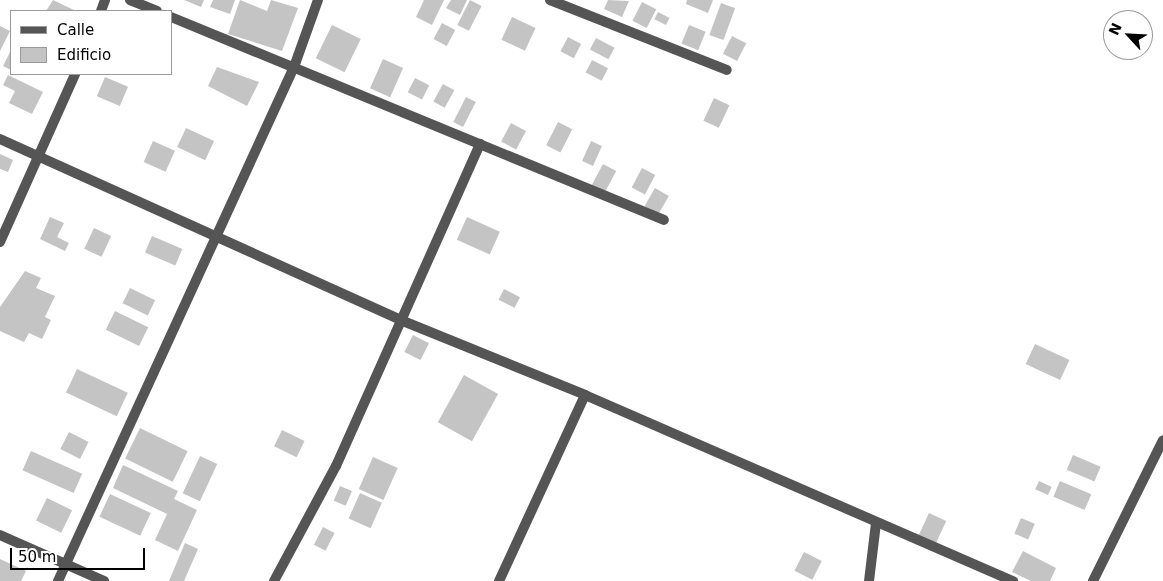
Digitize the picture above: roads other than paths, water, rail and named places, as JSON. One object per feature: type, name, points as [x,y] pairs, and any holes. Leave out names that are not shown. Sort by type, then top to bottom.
[{"type":"street","points":[[130,0],[155,10]]},
{"type":"street","points":[[58,581],[294,67],[318,0]]},
{"type":"street","points":[[550,0],[727,70]]},
{"type":"street","points":[[172,17],[664,220]]},
{"type":"street","points":[[0,242],[40,156],[74,75]]},
{"type":"street","points":[[0,139],[217,235],[404,321],[585,395],[1013,581]]},
{"type":"street","points":[[274,581],[336,466],[404,321],[480,144]]},
{"type":"street","points":[[499,581],[585,395]]},
{"type":"street","points":[[1093,581],[1163,440]]},
{"type":"street","points":[[869,581],[876,523]]},
{"type":"street","points":[[0,535],[104,581]]}]
